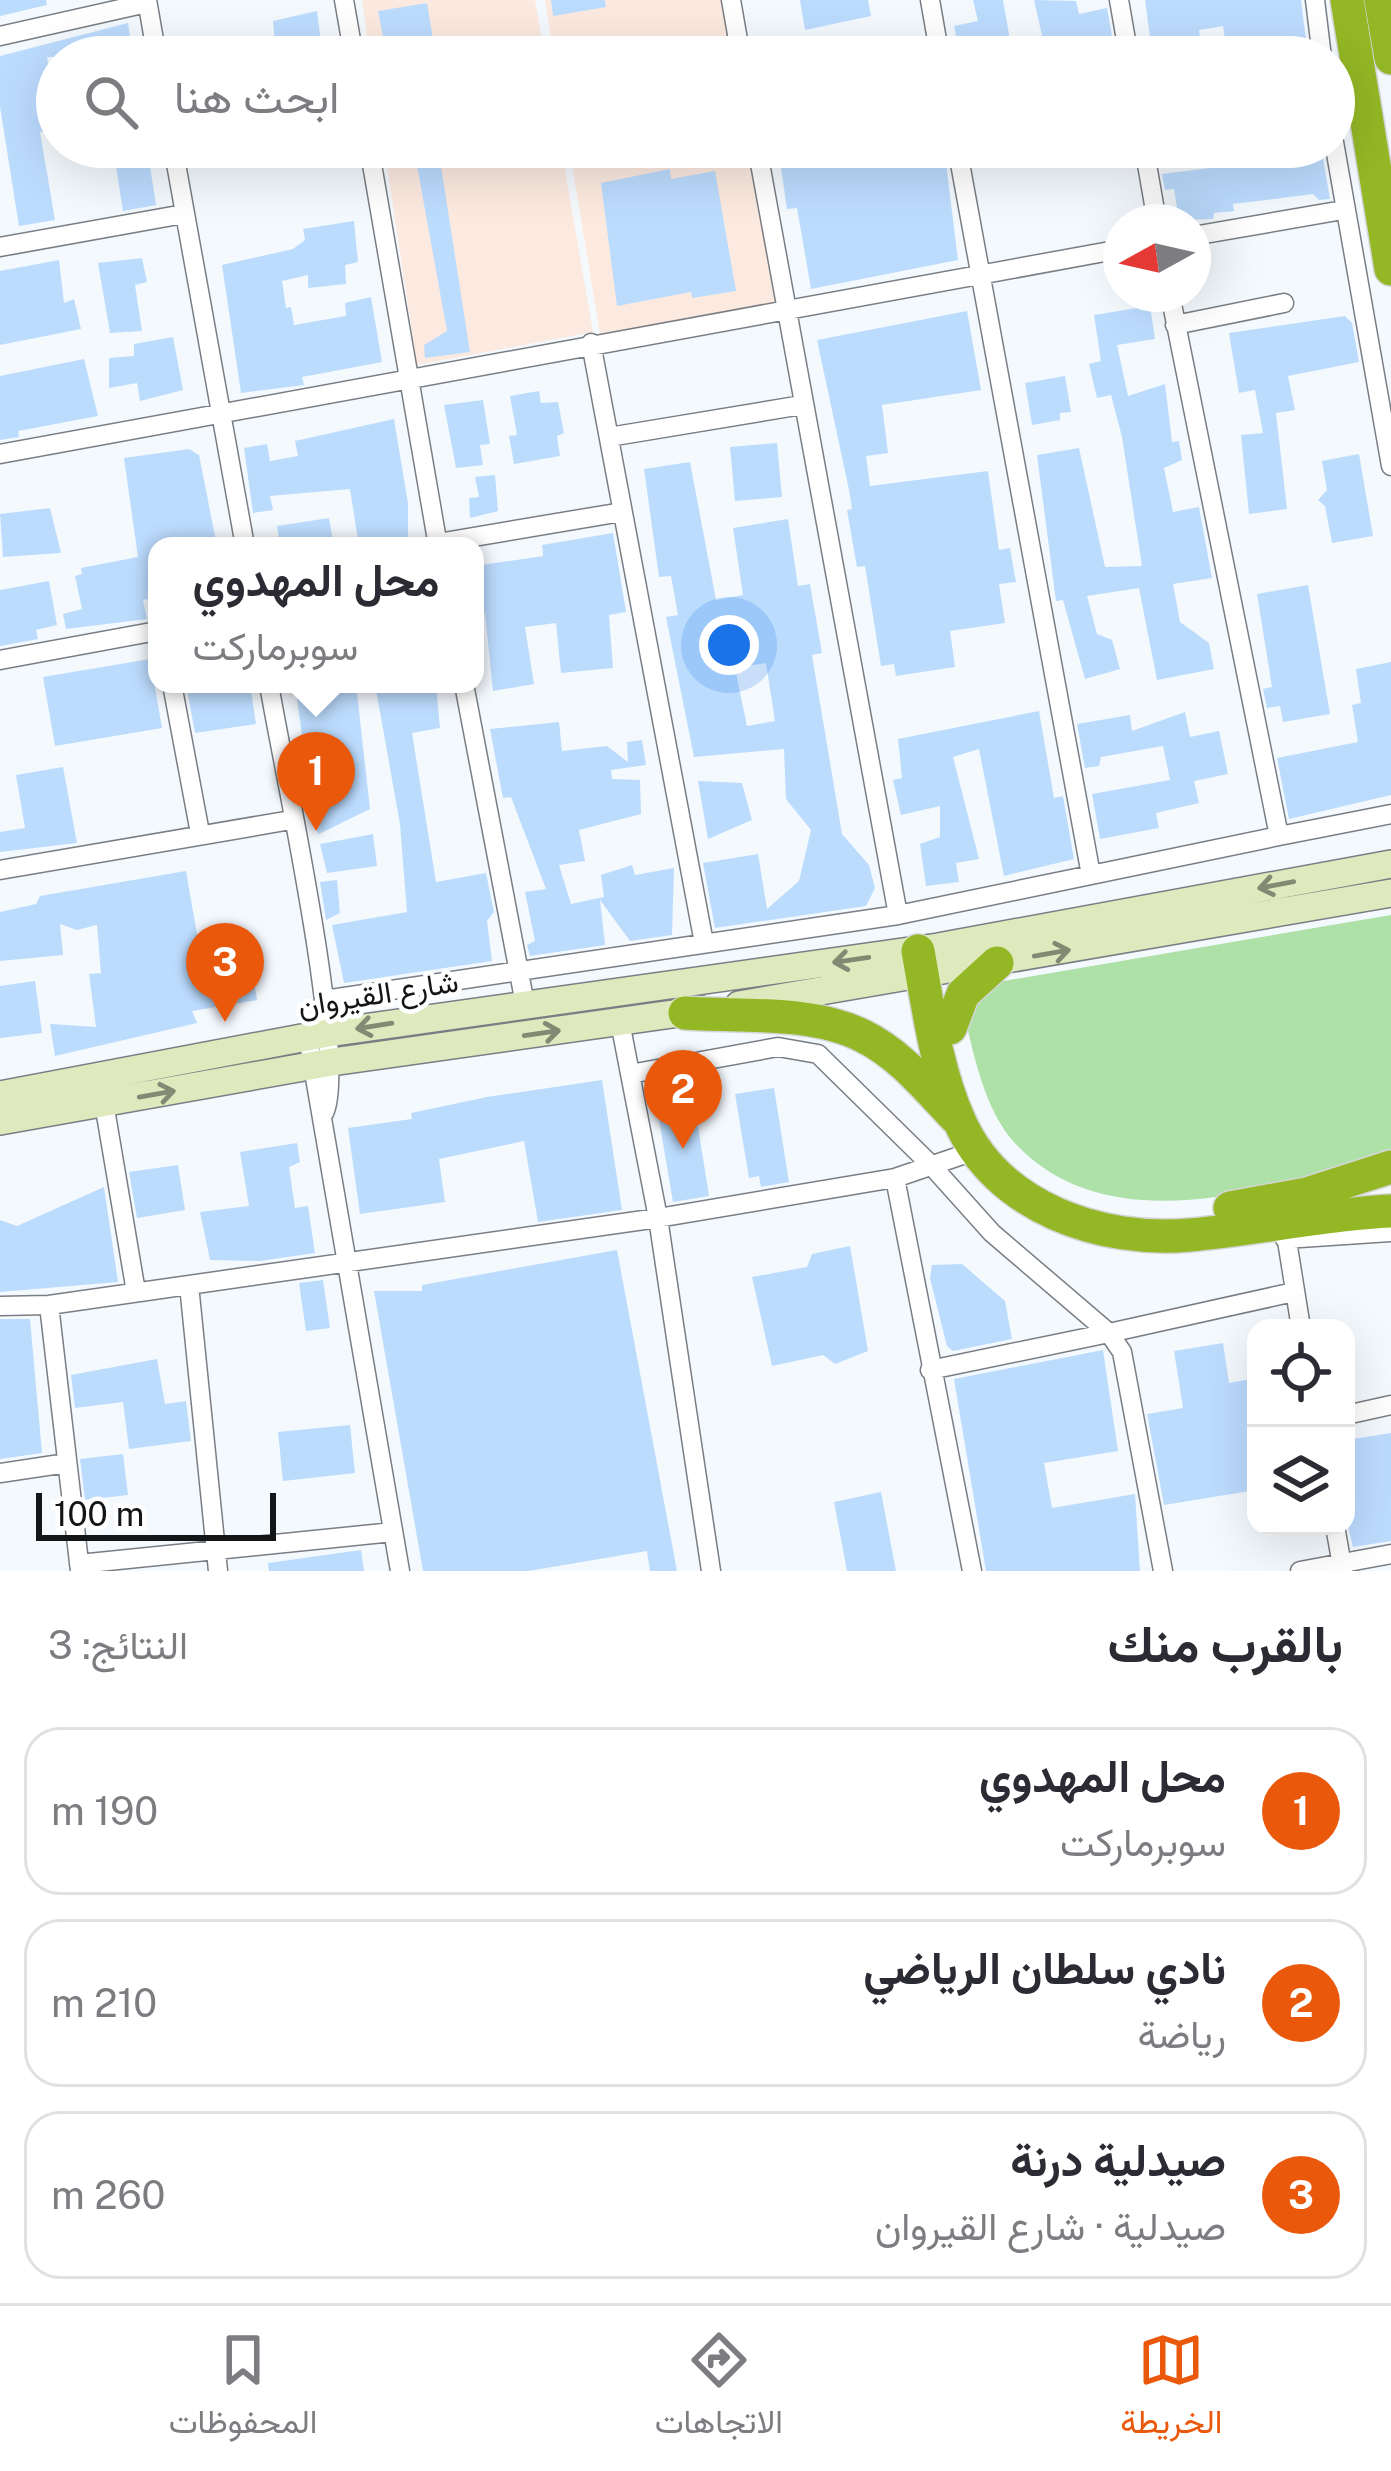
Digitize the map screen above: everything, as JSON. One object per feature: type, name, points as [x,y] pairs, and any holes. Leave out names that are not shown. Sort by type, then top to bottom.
[{"type":"highway","points":[[1348,0],[1354,36]]},
{"type":"highway","points":[[1382,0],[1391,58]]},
{"type":"highway","points":[[1355,44],[1391,268]]},
{"type":"highway","points":[[930,962],[978,1106],[1007,1154],[1064,1197],[1141,1214],[1224,1209],[1307,1194],[1391,1167]]},
{"type":"highway","points":[[930,962],[968,1135]]},
{"type":"highway","points":[[950,1028],[968,986],[997,963]]},
{"type":"highway","points":[[691,997],[862,1035],[897,1058],[1009,1186],[1057,1216],[1107,1232],[1284,1231],[1391,1210]]},
{"type":"main road","points":[[0,1121],[104,1103],[320,1049],[620,1022],[691,997],[930,962],[1038,929],[1391,864]]},
{"type":"main road","points":[[930,962],[997,963],[1391,892]]},
{"type":"main road","name":"شارع القيروان","points":[[0,1095],[320,1049],[525,1004],[691,997]]},
{"type":"street","points":[[344,0],[350,36]]},
{"type":"street","points":[[731,0],[737,36]]},
{"type":"street","points":[[930,0],[936,36]]},
{"type":"street","points":[[1119,0],[1125,36]]},
{"type":"street","points":[[1315,0],[1319,36]]},
{"type":"street","points":[[0,36],[147,2],[153,36]]},
{"type":"street","points":[[176,168],[243,537]]},
{"type":"street","points":[[373,168],[437,537]]},
{"type":"street","points":[[761,168],[898,915]]},
{"type":"street","points":[[961,168],[1091,875]]},
{"type":"street","points":[[1148,168],[1154,204]]},
{"type":"street","points":[[1337,168],[1391,466]]},
{"type":"street","points":[[1211,233],[1343,210]]},
{"type":"street","points":[[1,240],[184,214]]},
{"type":"street","points":[[0,454],[1103,252]]},
{"type":"street","points":[[1175,326],[1284,303]]},
{"type":"street","points":[[1173,312],[1279,836]]},
{"type":"street","points":[[592,343],[704,943]]},
{"type":"street","points":[[609,437],[802,405]]},
{"type":"street","points":[[478,537],[622,512]]},
{"type":"street","points":[[0,660],[148,633]]},
{"type":"street","points":[[174,693],[200,833]]},
{"type":"street","points":[[270,693],[325,1000],[320,1049],[324,1113],[400,1571]]},
{"type":"street","points":[[466,693],[525,1004]]},
{"type":"street","points":[[325,1000],[898,915],[1391,814]]},
{"type":"street","points":[[0,870],[291,820]]},
{"type":"street","points":[[1028,888],[1038,929]]},
{"type":"street","points":[[620,1022],[658,1217],[711,1571]]},
{"type":"street","points":[[630,1074],[797,1047],[818,1054],[932,1165],[992,1234],[1109,1333],[1122,1352],[1162,1571]]},
{"type":"street","points":[[104,1103],[136,1292]]},
{"type":"street","points":[[0,1306],[49,1305],[189,1285],[895,1178],[932,1165],[968,1135]]},
{"type":"street","points":[[895,1178],[972,1571]]},
{"type":"street","points":[[1299,1319],[1284,1231],[1391,1232]]},
{"type":"street","points":[[189,1285],[218,1571]]},
{"type":"street","points":[[931,1370],[1294,1292]]},
{"type":"street","points":[[49,1305],[80,1568],[393,1532]]},
{"type":"street","points":[[1355,1413],[1391,1405]]},
{"type":"street","points":[[0,1473],[68,1463]]},
{"type":"street","points":[[1338,1535],[1343,1567]]},
{"type":"street","points":[[1300,1571],[1343,1567],[1391,1554]]},
{"type":"shaded area","points":[[362,0],[535,0],[541,36],[367,36]]},
{"type":"shaded area","points":[[545,0],[731,0],[737,36],[551,36]]},
{"type":"shaded area","points":[[387,168],[565,168],[593,332],[417,365]]},
{"type":"shaded area","points":[[572,168],[760,168],[784,309],[601,340]]},
{"type":"green space","points":[[1391,915],[1391,1149],[1378,1156],[1238,1194],[1139,1200],[1093,1191],[1050,1172],[1013,1141],[996,1115],[966,1022],[986,984]]},
{"type":"building","points":[[0,0],[46,0],[47,5],[0,16]]},
{"type":"building","points":[[551,0],[605,0],[606,7],[553,16]]},
{"type":"building","points":[[800,0],[868,0],[871,16],[805,30]]},
{"type":"building","points":[[973,0],[1003,0],[1009,36],[956,36],[954,26],[978,21]]},
{"type":"building","points":[[1034,0],[1076,1],[1079,14],[1107,8],[1112,36],[1042,36]]},
{"type":"building","points":[[1145,0],[1301,0],[1306,36],[1225,36],[1223,26],[1199,30],[1200,36],[1150,36]]},
{"type":"building","points":[[427,3],[432,36],[383,36],[378,11]]},
{"type":"building","points":[[317,11],[320,36],[274,36],[273,21]]},
{"type":"building","points":[[128,23],[130,36],[78,36]]},
{"type":"building","points":[[36,47],[36,168],[46,168],[55,220],[19,226],[0,107],[0,56]]},
{"type":"building","points":[[116,168],[150,168],[156,205],[123,211]]},
{"type":"building","points":[[417,168],[441,168],[470,352],[425,358],[424,345],[447,331]]},
{"type":"building","points":[[781,168],[947,168],[958,260],[811,289],[797,208],[787,209]]},
{"type":"building","points":[[1210,168],[1325,168],[1330,199],[1319,200],[1313,194],[1233,204],[1234,211],[1214,213],[1211,219],[1211,204],[1176,204],[1174,189],[1165,190],[1162,174]]},
{"type":"building","points":[[670,169],[671,179],[715,171],[736,291],[692,298],[691,292],[617,306],[601,183]]},
{"type":"building","points":[[354,221],[358,262],[345,265],[346,284],[308,288],[308,275],[282,281],[286,308],[291,307],[294,325],[346,316],[345,303],[371,297],[382,362],[302,377],[304,385],[241,393],[222,265],[293,249],[305,240],[303,229]]},
{"type":"building","points":[[142,258],[147,282],[135,285],[142,331],[110,333],[98,263]]},
{"type":"building","points":[[59,260],[64,303],[74,299],[81,329],[0,345],[0,271]]},
{"type":"building","points":[[967,311],[981,390],[882,405],[888,453],[866,456],[870,486],[988,471],[999,550],[1010,548],[1016,582],[999,584],[1005,623],[950,631],[955,667],[896,676],[894,664],[881,666],[865,566],[857,567],[847,510],[852,509],[849,490],[817,340]]},
{"type":"building","points":[[1151,312],[1155,339],[1117,345],[1128,396],[1165,384],[1172,442],[1179,441],[1182,460],[1164,468],[1173,512],[1199,507],[1212,578],[1173,584],[1180,622],[1209,643],[1214,669],[1157,680],[1139,588],[1087,596],[1097,634],[1112,640],[1120,669],[1085,679],[1063,600],[1056,601],[1037,455],[1079,448],[1105,567],[1142,566],[1111,395],[1097,398],[1089,364],[1101,361],[1094,315]]},
{"type":"building","points":[[1345,316],[1352,323],[1359,362],[1288,376],[1295,410],[1276,413],[1287,509],[1249,514],[1241,435],[1263,433],[1255,390],[1239,393],[1229,333]]},
{"type":"building","points":[[173,337],[183,390],[140,401],[137,383],[109,388],[109,358],[134,356],[134,344]]},
{"type":"building","points":[[84,359],[98,416],[18,431],[19,437],[0,440],[0,376]]},
{"type":"building","points":[[1065,376],[1071,412],[1060,413],[1060,420],[1032,425],[1025,383]]},
{"type":"building","points":[[539,391],[541,403],[558,402],[564,433],[557,436],[560,456],[514,464],[509,436],[517,435],[510,396]]},
{"type":"building","points":[[483,400],[490,444],[480,445],[483,465],[456,468],[444,405]]},
{"type":"building","points":[[394,419],[408,503],[408,537],[358,537],[350,489],[270,496],[273,510],[253,513],[244,448],[267,444],[270,461],[298,456],[295,441]]},
{"type":"building","points":[[777,443],[782,497],[735,501],[730,447]]},
{"type":"building","points":[[189,449],[199,455],[215,537],[148,537],[148,599],[143,600],[147,619],[66,629],[63,614],[82,609],[75,576],[82,574],[81,568],[138,557],[124,458]]},
{"type":"building","points":[[1359,454],[1373,536],[1332,543],[1325,506],[1318,500],[1327,490],[1322,461]]},
{"type":"building","points":[[690,462],[716,600],[743,595],[733,528],[788,519],[798,586],[810,584],[822,653],[812,655],[842,834],[869,865],[875,888],[866,906],[715,928],[703,863],[758,854],[767,909],[799,881],[811,830],[786,799],[784,749],[694,757],[666,617],[678,615],[671,576],[659,577],[644,469]],"holes":[[[766,663],[775,721],[747,726],[735,668]]]},
{"type":"building","points":[[495,475],[498,511],[470,518],[469,498],[479,497],[475,477]]},
{"type":"building","points":[[50,508],[61,553],[3,557],[0,514]]},
{"type":"building","points":[[329,518],[332,537],[279,537],[277,526]]},
{"type":"building","points":[[613,533],[626,612],[609,615],[613,668],[561,673],[556,623],[525,627],[534,684],[493,691],[484,565],[543,556],[542,545]]},
{"type":"building","points":[[49,581],[57,625],[36,630],[38,639],[0,646],[0,590]]},
{"type":"building","points":[[1308,585],[1330,714],[1283,722],[1280,706],[1267,708],[1263,689],[1272,687],[1257,594]]},
{"type":"building","points":[[148,659],[148,693],[156,693],[162,728],[55,746],[43,677]]},
{"type":"building","points":[[1391,662],[1391,795],[1289,819],[1277,758],[1358,742],[1352,705],[1361,703],[1356,669]]},
{"type":"building","points":[[188,693],[251,693],[256,724],[195,733]]},
{"type":"building","points":[[301,693],[357,693],[370,809],[319,834],[307,816],[297,699]]},
{"type":"building","points":[[377,693],[437,693],[440,728],[412,733],[436,882],[486,873],[494,912],[487,921],[492,961],[344,983],[332,925],[407,912],[400,824]]},
{"type":"building","points":[[1039,711],[1054,798],[1063,796],[1074,859],[1004,876],[979,749],[953,757],[979,859],[956,863],[959,882],[926,886],[920,844],[940,837],[940,806],[901,815],[893,780],[902,778],[898,739]]},
{"type":"building","points":[[1185,712],[1190,737],[1219,731],[1228,774],[1194,781],[1199,803],[1156,813],[1159,828],[1100,839],[1092,794],[1170,780],[1163,746],[1101,757],[1099,766],[1085,768],[1077,724],[1130,715],[1132,731]]},
{"type":"building","points":[[559,722],[562,751],[607,746],[628,762],[627,742],[642,740],[646,765],[611,770],[612,779],[640,780],[641,814],[579,830],[585,861],[559,865],[571,904],[604,897],[601,875],[632,865],[635,875],[674,868],[672,935],[630,941],[600,900],[605,945],[530,956],[527,945],[535,941],[525,892],[546,889],[511,797],[503,798],[490,729]]},
{"type":"building","points":[[63,767],[77,843],[0,852],[0,832],[25,828],[16,775]]},
{"type":"building","points":[[698,781],[742,783],[752,820],[708,839]]},
{"type":"building","points":[[373,834],[377,866],[327,873],[320,844]]},
{"type":"building","points":[[186,871],[198,940],[203,947],[248,940],[257,1000],[192,1011],[197,1023],[55,1056],[50,1024],[96,1027],[89,974],[101,973],[97,925],[77,930],[60,924],[63,955],[0,961],[0,912],[36,904],[40,896]]},
{"type":"building","points":[[337,880],[340,913],[326,920],[320,882]]},
{"type":"building","points":[[35,981],[42,1033],[0,1038],[0,986]]},
{"type":"building","points":[[602,1080],[622,1210],[538,1222],[524,1141],[439,1159],[445,1202],[360,1214],[348,1128],[412,1119],[411,1113],[487,1097]]},
{"type":"building","points":[[774,1088],[789,1182],[761,1187],[759,1176],[749,1178],[735,1094]]},
{"type":"building","points":[[693,1095],[709,1196],[673,1202],[656,1102]]},
{"type":"building","points":[[297,1143],[300,1162],[289,1167],[295,1208],[308,1206],[315,1253],[260,1261],[210,1260],[200,1212],[249,1206],[240,1152]]},
{"type":"building","points":[[178,1165],[185,1210],[137,1218],[129,1172]]},
{"type":"building","points":[[104,1187],[118,1282],[0,1292],[0,1220],[17,1226]]},
{"type":"building","points":[[850,1246],[868,1351],[835,1364],[823,1355],[772,1366],[752,1277],[807,1267],[812,1254]]},
{"type":"building","points":[[617,1250],[677,1571],[650,1571],[647,1551],[528,1571],[423,1571],[374,1291],[422,1291],[422,1285]]},
{"type":"building","points":[[962,1264],[1005,1301],[1012,1339],[953,1351],[947,1346],[930,1278],[932,1265]]},
{"type":"building","points":[[323,1280],[330,1328],[306,1331],[299,1283]]},
{"type":"building","points":[[0,1319],[30,1319],[42,1453],[0,1459]]},
{"type":"building","points":[[1223,1343],[1229,1383],[1247,1380],[1247,1491],[1164,1505],[1147,1414],[1183,1408],[1174,1351]]},
{"type":"building","points":[[1103,1350],[1118,1451],[1044,1463],[1052,1508],[1135,1494],[1140,1571],[986,1571],[954,1379]]},
{"type":"building","points":[[157,1359],[165,1404],[186,1401],[191,1441],[129,1449],[123,1402],[75,1408],[71,1375]]},
{"type":"building","points":[[350,1425],[355,1473],[283,1481],[278,1432]]},
{"type":"building","points":[[1391,1433],[1391,1541],[1353,1547],[1355,1439]]},
{"type":"building","points":[[123,1454],[128,1495],[85,1500],[80,1459]]},
{"type":"building","points":[[881,1492],[896,1571],[847,1571],[834,1502]]},
{"type":"building","points":[[361,1550],[364,1571],[269,1571],[268,1563]]},
{"type":"place","name":"محل المهدوي","points":[[316,831]]},
{"type":"place","name":"صيدلية درنة","points":[[225,1022]]},
{"type":"place","name":"نادي سلطان الرياضي","points":[[683,1149]]}]
